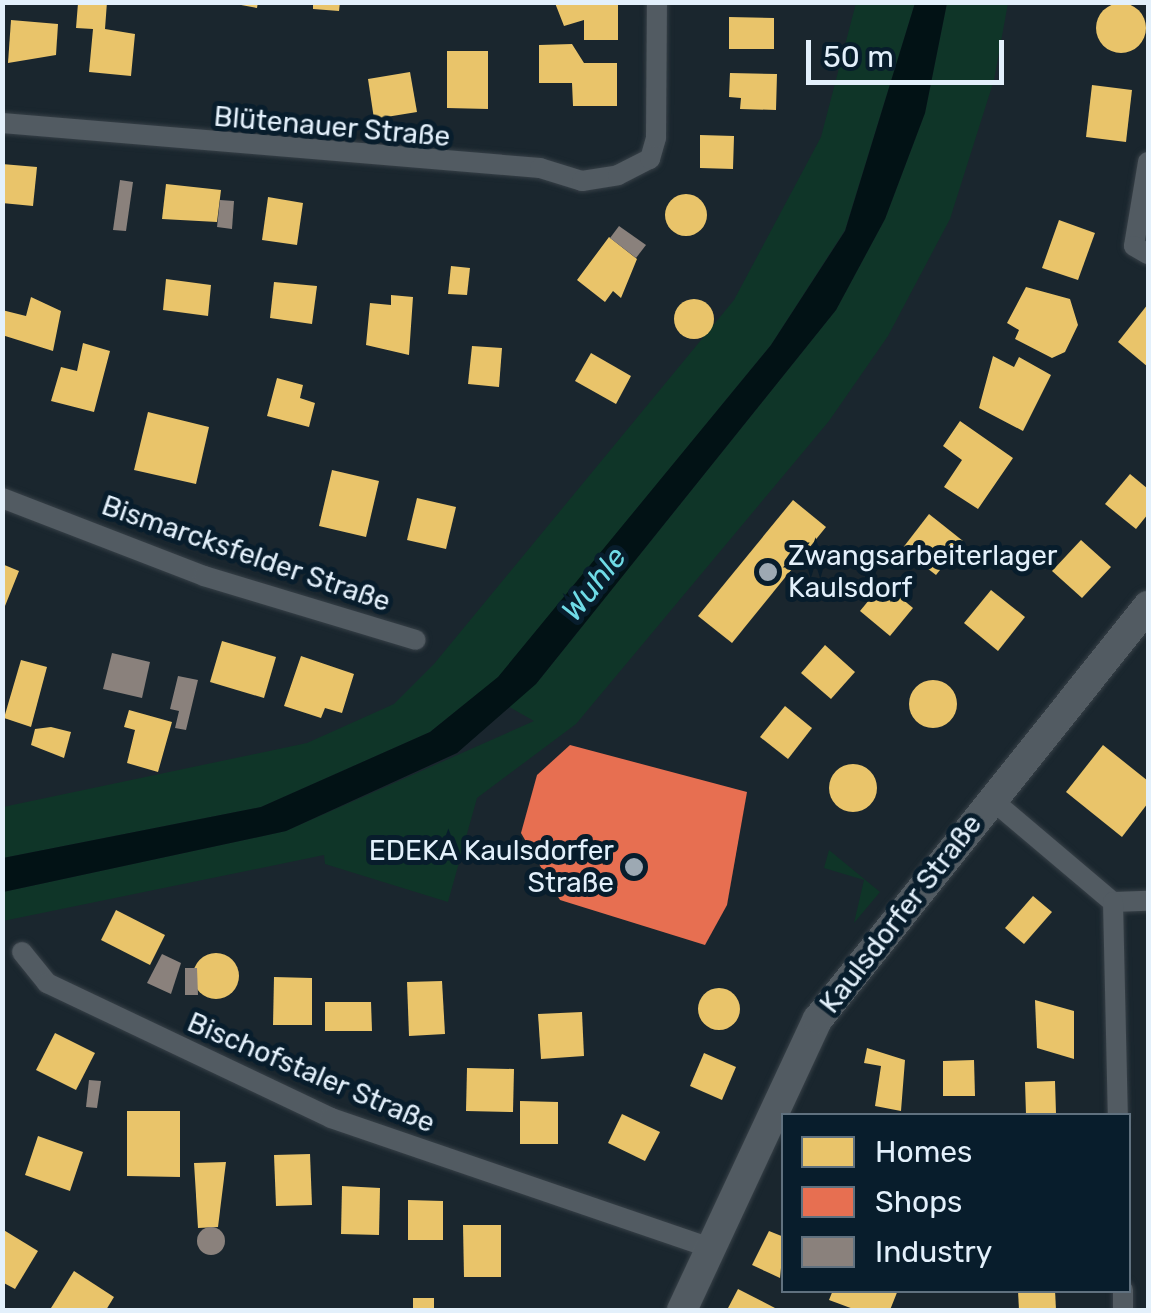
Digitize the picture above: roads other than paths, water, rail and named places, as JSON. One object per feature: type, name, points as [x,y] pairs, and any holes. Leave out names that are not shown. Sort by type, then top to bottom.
[{"type":"main road","name":"Kaulsdorfer Straße","points":[[682,1310],[818,1019],[1148,606]]},
{"type":"street","name":"Blütenauer Straße","points":[[2,123],[540,168],[582,181],[650,160],[657,2]]},
{"type":"street","points":[[1148,162],[1134,246],[1148,254]]},
{"type":"street","name":"Bismarcksfelder Straße","points":[[2,498],[204,576],[416,640]]},
{"type":"street","points":[[991,799],[1113,902],[1148,901]]},
{"type":"street","points":[[1113,902],[1118,1113]]},
{"type":"street","name":"Bischofstaler Straße","points":[[22,952],[47,982],[331,1118],[710,1248]]},
{"type":"water","name":"Wuhle","points":[[915,3],[947,3],[925,113],[885,219],[836,310],[536,684],[457,753],[286,831],[3,892],[3,858],[261,807],[430,732],[498,677],[771,345],[845,231]]},
{"type":"place","name":"Zwangsarbeiterlager Kaulsdorf","points":[[768,572]]},
{"type":"place","name":"EDEKA Kaulsdorfer Straße","points":[[634,867]]}]
